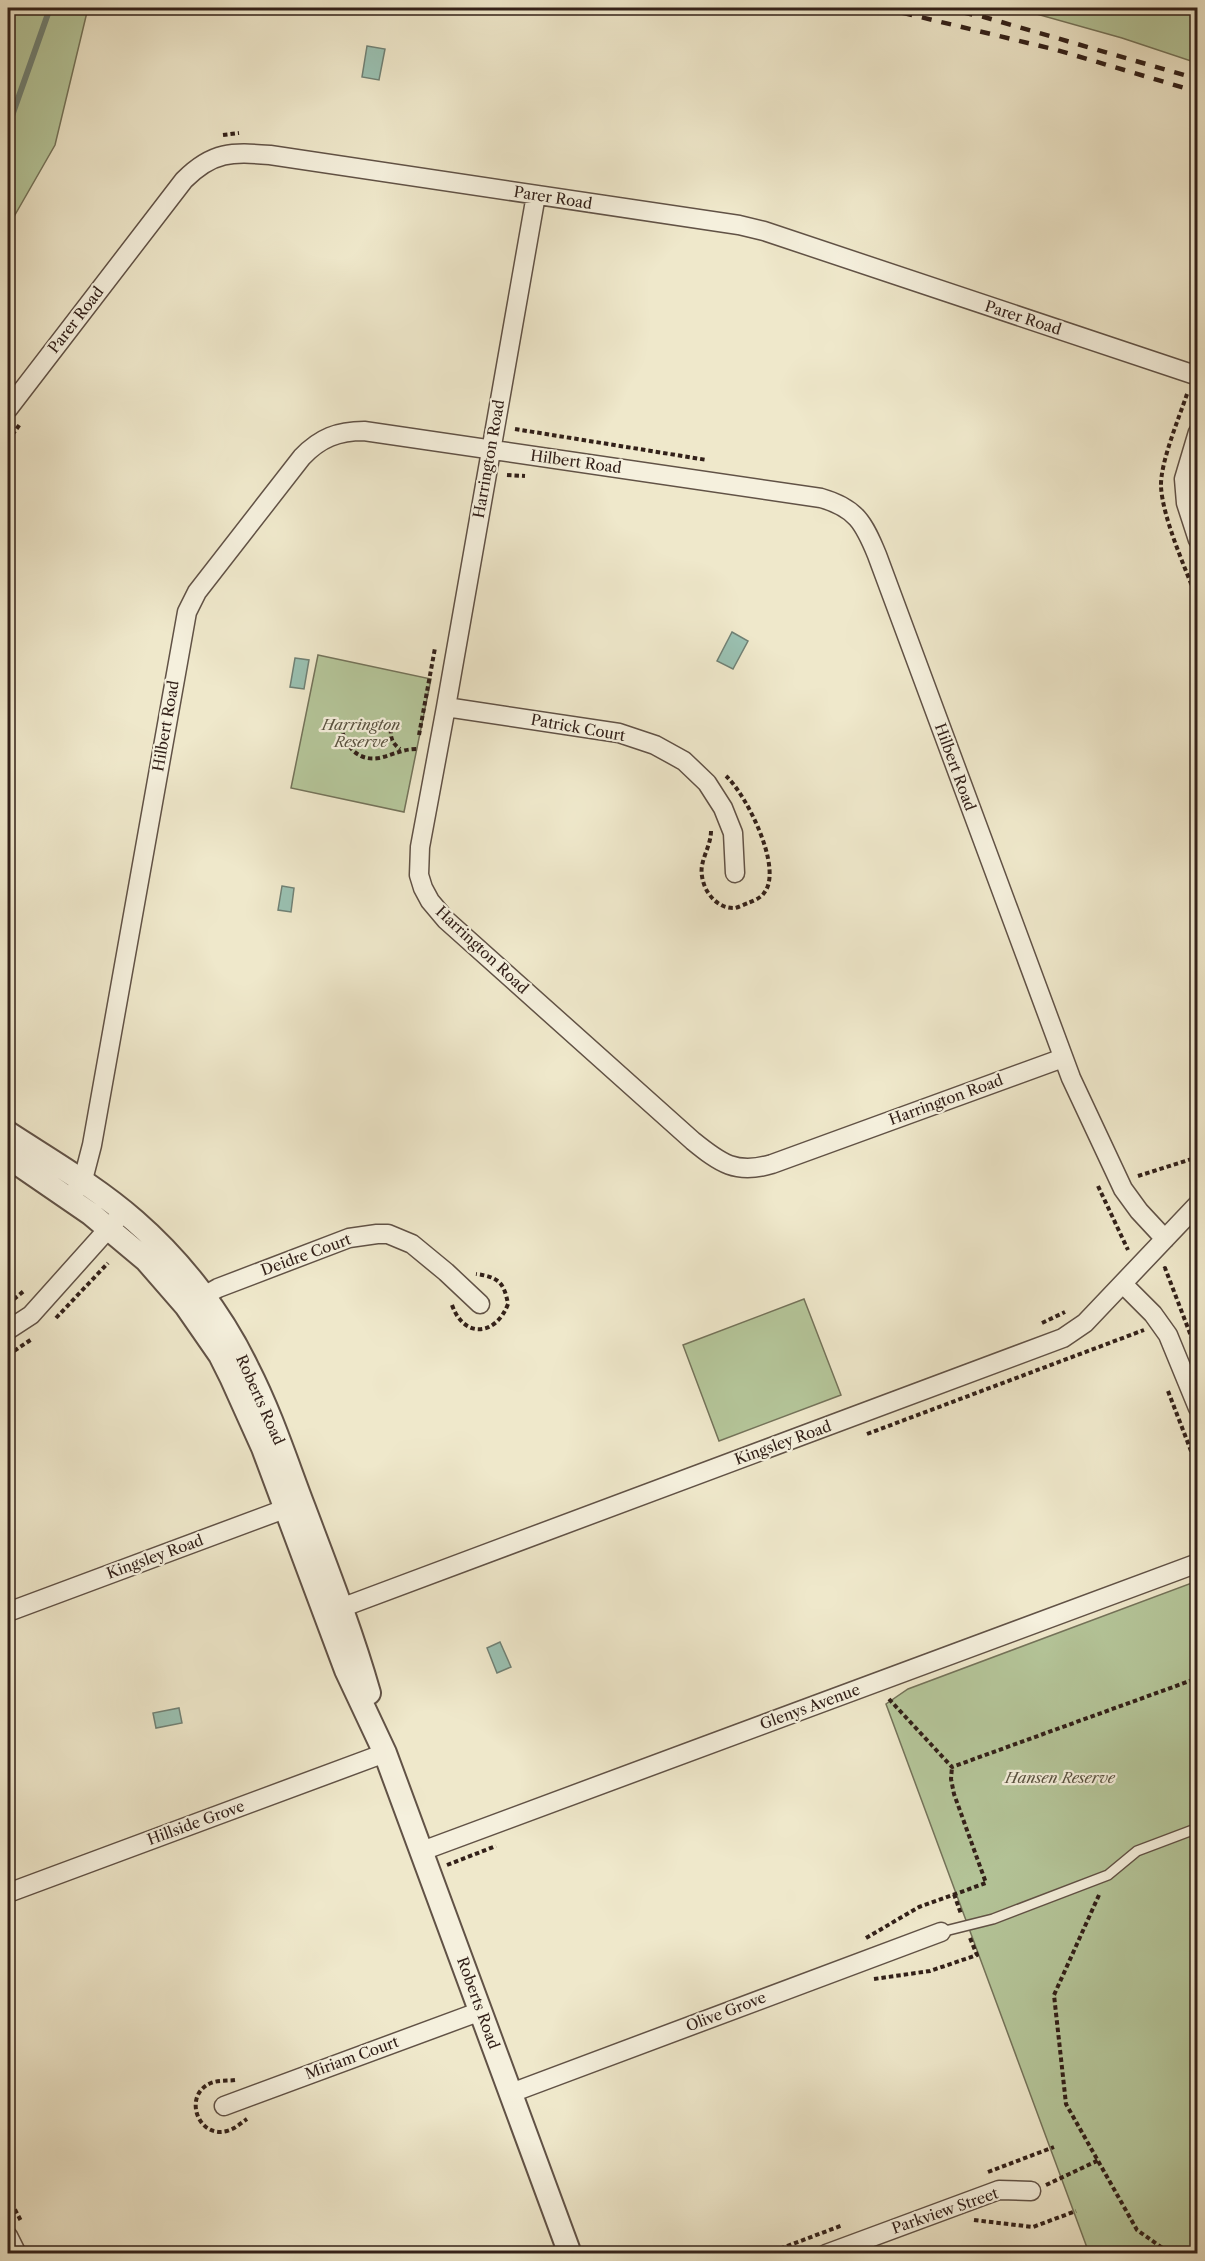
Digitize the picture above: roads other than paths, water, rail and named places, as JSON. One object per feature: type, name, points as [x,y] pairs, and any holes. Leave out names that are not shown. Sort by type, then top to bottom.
[{"type":"street","name":"Parer Road","points":[[8,409],[174,193],[193,171],[210,159],[228,153],[270,155],[739,225],[764,231],[1197,376]]},
{"type":"street","name":"Harrington Road","points":[[536,195],[418,861],[419,875],[429,901],[446,920],[715,1159],[735,1168],[762,1167],[1063,1058]]},
{"type":"street","name":"Hilbert Road","points":[[76,1190],[89,1161],[184,621],[193,598],[302,457],[320,441],[340,433],[364,431],[821,498],[846,508],[863,522],[1081,1101],[1123,1189],[1139,1211],[1165,1239]]},
{"type":"street","points":[[1197,432],[1184,479],[1186,503],[1197,540]]},
{"type":"street","name":"Patrick Court","points":[[446,707],[619,733],[655,745],[684,761],[707,783],[723,808],[733,833],[735,873]]},
{"type":"street","name":"Roberts Road","points":[[8,1133],[116,1220],[146,1260],[195,1301],[263,1448],[293,1506],[333,1611],[346,1670],[430,1848],[481,2011],[570,2253]]},
{"type":"street","name":"Roberts Road","points":[[8,1157],[76,1190]]},
{"type":"street","name":"Kingsley Road","points":[[333,1611],[1063,1338],[1085,1323],[1197,1204]]},
{"type":"street","points":[[8,1330],[31,1315],[116,1220]]},
{"type":"street","name":"Deidre Court","points":[[195,1301],[349,1238],[377,1234],[399,1237],[412,1244],[480,1304]]},
{"type":"street","points":[[1123,1284],[1153,1314],[1168,1335],[1197,1408]]},
{"type":"street","name":"Kingsley Road","points":[[8,1612],[293,1506]]},
{"type":"street","name":"Glenys Avenue","points":[[430,1848],[1197,1563]]},
{"type":"street","name":"Hillside Grove","points":[[8,1893],[385,1753]]},
{"type":"street","name":"Olive Grove","points":[[511,2093],[941,1932]]},
{"type":"street","name":"Miriam Court","points":[[224,2106],[481,2011]]},
{"type":"street","name":"Parkview Street","points":[[826,2253],[855,2249],[999,2190],[1031,2191]]},
{"type":"street","points":[[8,2236],[17,2253]]},
{"type":"lane","points":[[941,1932],[993,1919],[1108,1875],[1137,1851],[1197,1828]]},
{"type":"waterway","points":[[8,127],[50,8]]},
{"type":"railway","points":[[883,8],[1057,50],[1198,92]]},
{"type":"railway","points":[[943,8],[984,17],[1198,79]]},
{"type":"park label","name":"Harrington Reserve","points":[[361,734]]},
{"type":"park label","name":"Hansen Reserve","points":[[1060,1778]]}]
